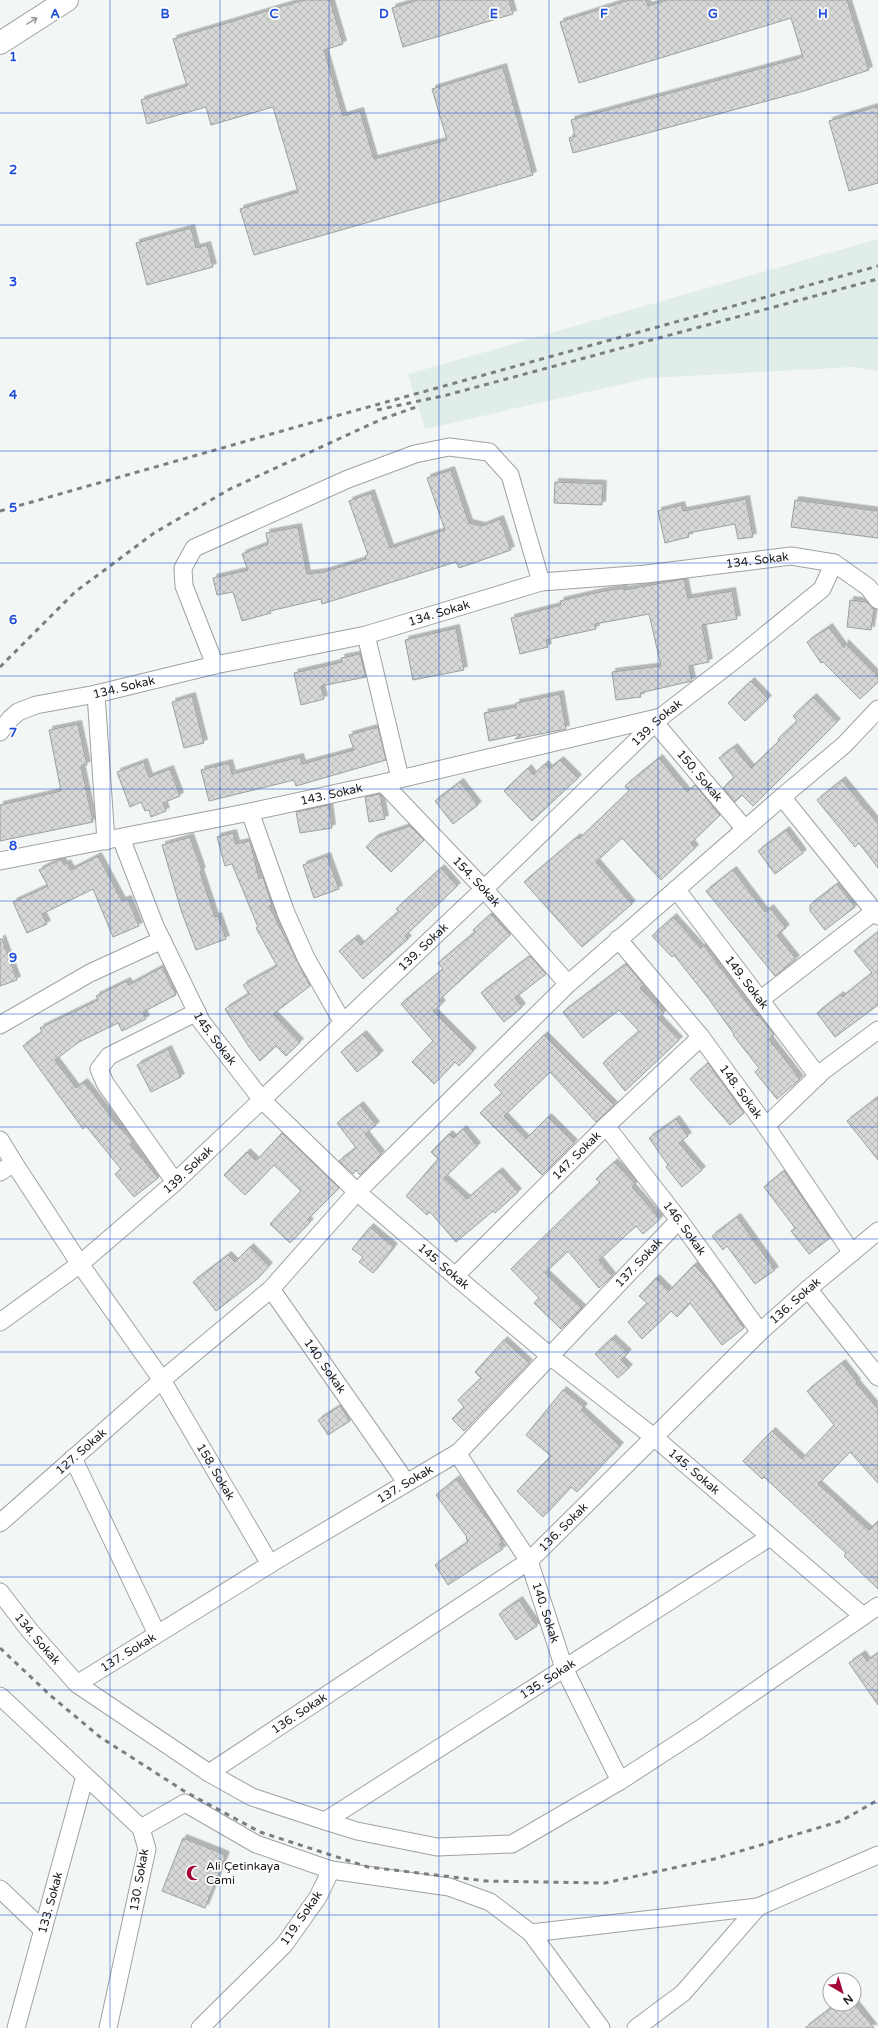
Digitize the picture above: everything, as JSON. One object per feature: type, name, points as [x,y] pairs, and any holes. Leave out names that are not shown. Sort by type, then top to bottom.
[{"type":"main road","points":[[0,43],[67,0]]},
{"type":"street","points":[[215,665],[184,586],[183,568],[194,548],[348,479],[415,454],[449,447],[489,452],[510,476],[541,582]]},
{"type":"street","name":"134. Sokak","points":[[0,732],[10,719],[27,708],[96,694],[215,665],[366,635],[541,582],[646,574],[791,556],[834,563],[868,587],[878,600]]},
{"type":"street","name":"139. Sokak","points":[[0,1322],[80,1264],[175,1182],[343,1023],[658,720],[822,589],[834,563]]},
{"type":"street","points":[[366,635],[400,778]]},
{"type":"street","name":"145. Sokak","points":[[96,694],[114,839],[201,1021],[262,1100],[357,1192],[550,1356],[655,1438],[863,1616]]},
{"type":"street","name":"127. Sokak","points":[[0,1523],[162,1380],[271,1289],[357,1192],[568,984],[745,829],[844,745],[878,709]]},
{"type":"street","name":"143. Sokak","points":[[0,861],[250,812],[658,720]]},
{"type":"street","name":"150. Sokak","points":[[658,720],[745,829]]},
{"type":"street","name":"154. Sokak","points":[[382,783],[484,888],[568,984]]},
{"type":"street","points":[[760,1000],[876,913],[782,797]]},
{"type":"street","points":[[250,812],[286,913],[306,958],[343,1023]]},
{"type":"street","name":"149. Sokak","points":[[676,889],[818,1076]]},
{"type":"street","name":"148. Sokak","points":[[618,939],[701,1037],[766,1126],[852,1253]]},
{"type":"street","points":[[0,1025],[90,973],[162,940]]},
{"type":"street","points":[[175,1182],[105,1083],[99,1069],[109,1056],[197,1012]]},
{"type":"street","points":[[766,1126],[818,1076],[878,1030]]},
{"type":"street","name":"147. Sokak","points":[[455,1276],[606,1126],[701,1037]]},
{"type":"street","name":"146. Sokak","points":[[606,1126],[679,1220],[760,1332]]},
{"type":"street","points":[[0,1140],[14,1163],[0,1172]]},
{"type":"street","name":"158. Sokak","points":[[14,1163],[80,1264],[162,1380],[270,1564]]},
{"type":"street","name":"137. Sokak","points":[[77,1684],[270,1564],[457,1453],[679,1220]]},
{"type":"street","name":"136. Sokak","points":[[209,1773],[529,1561],[655,1438],[760,1332],[808,1289],[878,1231]]},
{"type":"street","name":"140. Sokak","points":[[271,1289],[406,1482]]},
{"type":"street","points":[[808,1289],[878,1377]]},
{"type":"street","name":"140. Sokak","points":[[457,1453],[529,1561],[564,1668],[620,1781]]},
{"type":"street","points":[[73,1458],[157,1634]]},
{"type":"street","name":"135. Sokak","points":[[325,1821],[770,1537]]},
{"type":"street","name":"134. Sokak","points":[[0,1592],[30,1631],[77,1684],[209,1773],[252,1796],[325,1821],[357,1831],[437,1847],[512,1844],[620,1781],[700,1729],[878,1606]]},
{"type":"street","points":[[0,1696],[141,1828],[184,1803],[256,1844],[330,1870],[449,1887],[490,1902],[531,1933],[601,2028]]},
{"type":"street","name":"133. Sokak","points":[[16,2028],[85,1776]]},
{"type":"street","name":"130. Sokak","points":[[108,2028],[147,1849],[141,1828]]},
{"type":"street","points":[[531,1933],[758,1907],[878,1855]]},
{"type":"street","name":"119. Sokak","points":[[200,2028],[284,1945],[318,1897],[330,1870]]},
{"type":"street","points":[[0,1888],[43,1930]]},
{"type":"street","points":[[636,2028],[683,1993],[758,1907]]},
{"type":"shaded area","points":[[878,239],[878,371],[853,367],[649,378],[425,429],[408,374]]},
{"type":"building","points":[[304,0],[330,0],[343,44],[324,50],[343,116],[360,111],[374,159],[447,140],[432,89],[503,67],[533,175],[254,255],[240,209],[298,192],[273,107],[211,125],[206,107],[147,124],[141,100],[187,86],[173,39]]},
{"type":"building","points":[[418,0],[509,0],[513,14],[403,47],[392,8]]},
{"type":"building","points":[[629,0],[646,0],[648,6],[667,0],[847,0],[869,70],[804,91],[573,153],[569,138],[575,136],[571,120],[803,57],[791,18],[579,83],[560,22]]},
{"type":"building","points":[[878,106],[878,183],[849,191],[829,121]]},
{"type":"building","points":[[191,228],[196,248],[207,245],[213,267],[147,285],[136,243]]},
{"type":"building","points":[[451,470],[469,523],[482,526],[500,519],[511,550],[459,568],[456,562],[322,604],[321,599],[270,611],[271,613],[242,621],[233,592],[217,595],[213,578],[248,570],[242,554],[268,544],[266,533],[298,527],[307,574],[324,572],[366,559],[365,556],[368,555],[349,501],[371,493],[390,548],[445,530],[427,478]]},
{"type":"building","points":[[555,482],[603,484],[602,505],[554,503]]},
{"type":"building","points":[[746,499],[753,537],[738,539],[735,524],[688,533],[689,537],[665,543],[658,511],[681,505],[683,511]]},
{"type":"building","points":[[795,500],[878,511],[878,538],[791,527]]},
{"type":"building","points":[[684,579],[688,598],[732,591],[737,619],[702,625],[709,662],[689,666],[692,681],[640,693],[641,697],[616,700],[612,672],[661,666],[649,614],[595,624],[596,629],[546,640],[548,647],[520,654],[511,618],[561,605],[560,601],[599,592],[623,588],[624,590]]},
{"type":"building","points":[[850,600],[867,602],[874,609],[871,630],[847,627]]},
{"type":"building","points":[[829,627],[844,648],[845,643],[878,676],[878,682],[860,699],[823,662],[821,663],[807,642]]},
{"type":"building","points":[[456,628],[464,670],[413,680],[405,640]]},
{"type":"building","points":[[360,654],[366,677],[321,686],[324,699],[301,705],[294,673],[342,662],[341,658]]},
{"type":"building","points":[[751,681],[768,699],[745,721],[728,703]]},
{"type":"building","points":[[560,694],[566,729],[515,739],[521,734],[489,741],[484,713],[516,707],[516,703]]},
{"type":"building","points":[[192,696],[204,743],[184,748],[172,702]]},
{"type":"building","points":[[813,697],[837,722],[753,806],[742,795],[735,802],[723,788],[734,777],[719,758],[734,747],[751,768],[797,721],[793,716]]},
{"type":"building","points":[[78,724],[87,765],[81,766],[93,822],[0,841],[0,805],[61,791],[49,730]]},
{"type":"building","points":[[378,727],[386,760],[296,786],[294,780],[209,801],[201,770],[229,763],[232,774],[300,757],[302,764],[354,750],[349,735]]},
{"type":"building","points":[[659,758],[687,792],[695,785],[720,815],[691,843],[695,848],[661,880],[622,838],[596,862],[632,904],[582,947],[524,882],[577,837],[579,839],[629,791],[625,786]]},
{"type":"building","points":[[560,760],[578,778],[532,821],[504,791],[528,768],[533,775],[545,764],[549,769]]},
{"type":"building","points":[[144,762],[149,777],[170,769],[180,796],[163,803],[166,811],[151,817],[149,810],[145,811],[141,802],[130,807],[117,772]]},
{"type":"building","points":[[842,780],[878,824],[878,868],[859,843],[855,847],[817,800]]},
{"type":"building","points":[[460,782],[478,805],[453,824],[435,801]]},
{"type":"building","points":[[380,794],[385,819],[369,822],[365,797]]},
{"type":"building","points":[[329,805],[332,828],[300,833],[296,812]]},
{"type":"building","points":[[410,826],[424,840],[391,872],[366,847],[375,838]]},
{"type":"building","points":[[786,830],[803,853],[775,874],[758,851]]},
{"type":"building","points":[[233,833],[236,844],[250,841],[259,879],[263,877],[272,905],[269,906],[310,986],[273,1014],[300,1042],[286,1056],[276,1046],[260,1061],[249,1047],[225,1009],[249,994],[243,985],[277,966],[256,928],[258,927],[232,864],[225,866],[217,837]]},
{"type":"building","points":[[190,837],[202,871],[200,872],[215,917],[218,916],[226,939],[196,950],[181,910],[162,845]]},
{"type":"building","points":[[98,856],[122,901],[128,899],[139,926],[113,937],[93,889],[42,914],[47,924],[27,933],[13,902],[48,886],[39,870],[61,859],[64,865],[67,863],[71,870]]},
{"type":"building","points":[[327,856],[339,889],[314,898],[303,865]]},
{"type":"building","points":[[441,868],[457,886],[405,936],[408,939],[363,979],[339,951],[355,938],[361,945],[399,911],[396,909]]},
{"type":"building","points":[[733,870],[765,912],[770,908],[786,928],[777,935],[796,959],[775,976],[706,891]]},
{"type":"building","points":[[837,884],[855,907],[825,930],[810,911],[810,905]]},
{"type":"building","points":[[491,914],[510,935],[439,1000],[442,1004],[433,1011],[473,1051],[459,1066],[455,1062],[434,1084],[412,1062],[433,1041],[401,1004],[443,969],[438,963],[475,932],[473,930]]},
{"type":"building","points":[[673,917],[701,948],[704,946],[757,1016],[758,1015],[774,1035],[769,1039],[800,1079],[777,1099],[755,1072],[759,1068],[733,1035],[734,1034],[708,998],[674,955],[672,957],[652,936]]},
{"type":"building","points":[[878,932],[878,1005],[835,1037],[817,1013],[840,995],[842,997],[872,973],[854,951]]},
{"type":"building","points":[[0,939],[2,939],[17,980],[0,986]]},
{"type":"building","points":[[530,956],[546,974],[515,998],[522,1007],[504,1022],[481,993]]},
{"type":"building","points":[[626,964],[644,985],[640,988],[664,1013],[658,1018],[679,1040],[625,1091],[603,1063],[639,1031],[619,1010],[583,1038],[563,1012]]},
{"type":"building","points":[[162,967],[176,995],[143,1012],[146,1019],[122,1031],[118,1023],[79,1042],[55,1060],[76,1088],[84,1082],[118,1126],[133,1142],[130,1144],[158,1178],[134,1197],[115,1174],[121,1169],[86,1126],[83,1129],[23,1046],[42,1032],[40,1028],[98,1000],[96,996],[127,981],[129,985]]},
{"type":"building","points":[[363,1034],[380,1054],[357,1072],[341,1052]]},
{"type":"building","points":[[544,1035],[614,1105],[596,1122],[550,1072],[504,1116],[526,1139],[548,1117],[574,1143],[542,1175],[480,1113],[502,1093],[494,1085]]},
{"type":"building","points":[[168,1049],[181,1077],[151,1092],[137,1065]]},
{"type":"building","points":[[708,1063],[744,1113],[730,1125],[690,1079]]},
{"type":"building","points":[[878,1097],[878,1160],[847,1121]]},
{"type":"building","points":[[360,1105],[376,1125],[365,1134],[381,1154],[360,1175],[356,1170],[353,1174],[339,1161],[356,1148],[337,1123]]},
{"type":"building","points":[[676,1119],[688,1136],[679,1143],[702,1170],[682,1187],[666,1167],[668,1165],[649,1138]]},
{"type":"building","points":[[463,1129],[477,1146],[444,1178],[467,1199],[499,1171],[518,1192],[495,1213],[493,1211],[456,1242],[430,1212],[427,1215],[406,1196],[438,1159],[431,1152],[449,1134],[453,1138]]},
{"type":"building","points":[[282,1133],[339,1188],[307,1220],[310,1222],[290,1243],[270,1224],[301,1191],[274,1165],[245,1195],[224,1175],[247,1152],[256,1161]]},
{"type":"building","points":[[614,1162],[635,1184],[632,1187],[660,1219],[643,1234],[636,1226],[599,1260],[612,1276],[599,1288],[568,1251],[545,1273],[582,1308],[561,1329],[534,1303],[539,1298],[511,1269],[600,1182],[596,1179]]},
{"type":"building","points":[[784,1171],[830,1238],[809,1254],[791,1231],[795,1228],[764,1187]]},
{"type":"building","points":[[737,1217],[775,1270],[755,1284],[727,1246],[723,1250],[712,1236]]},
{"type":"building","points":[[370,1227],[394,1247],[373,1273],[359,1262],[363,1257],[352,1249]]},
{"type":"building","points":[[250,1247],[269,1266],[256,1280],[216,1311],[193,1282],[228,1255],[235,1262]]},
{"type":"building","points":[[694,1265],[711,1282],[744,1328],[722,1345],[690,1303],[677,1317],[671,1311],[642,1339],[628,1322],[647,1303],[639,1296],[656,1278],[669,1291]]},
{"type":"building","points":[[612,1338],[628,1353],[621,1360],[629,1368],[618,1378],[595,1354]]},
{"type":"building","points":[[504,1340],[529,1363],[464,1431],[452,1419],[464,1407],[458,1400],[481,1378],[475,1372]]},
{"type":"building","points":[[842,1363],[857,1382],[856,1383],[878,1409],[878,1483],[850,1452],[818,1484],[869,1530],[878,1521],[878,1589],[844,1556],[846,1553],[764,1477],[762,1479],[743,1461],[772,1431],[802,1459],[834,1425],[807,1391]]},
{"type":"building","points":[[563,1390],[584,1407],[581,1410],[620,1446],[577,1492],[571,1487],[543,1517],[517,1491],[551,1456],[526,1435]]},
{"type":"building","points":[[340,1406],[350,1421],[328,1435],[318,1420]]},
{"type":"building","points":[[456,1479],[490,1522],[503,1542],[499,1544],[503,1549],[448,1585],[435,1565],[468,1542],[467,1537],[436,1495]]},
{"type":"building","points":[[519,1600],[537,1626],[516,1640],[499,1614]]},
{"type":"building","points":[[878,1653],[878,1705],[849,1663],[862,1654],[867,1661]]},
{"type":"building","name":"Ali Çetinkaya Cami","points":[[183,1838],[226,1855],[205,1908],[162,1891]]},
{"type":"building","points":[[826,2012],[861,2012],[874,2028],[805,2028]]},
{"type":"railway","points":[[0,511],[296,427],[878,266]]},
{"type":"railway","points":[[377,410],[447,395],[878,279]]},
{"type":"railway","points":[[0,667],[75,592],[154,533],[230,489],[382,419],[419,406]]},
{"type":"railway","points":[[0,1648],[51,1696],[100,1737],[184,1791],[260,1832],[368,1867],[486,1881],[605,1883],[714,1859],[841,1821],[878,1800]]},
{"type":"place","name":"Ali Çetinkaya Cami","points":[[194,1873]]}]
